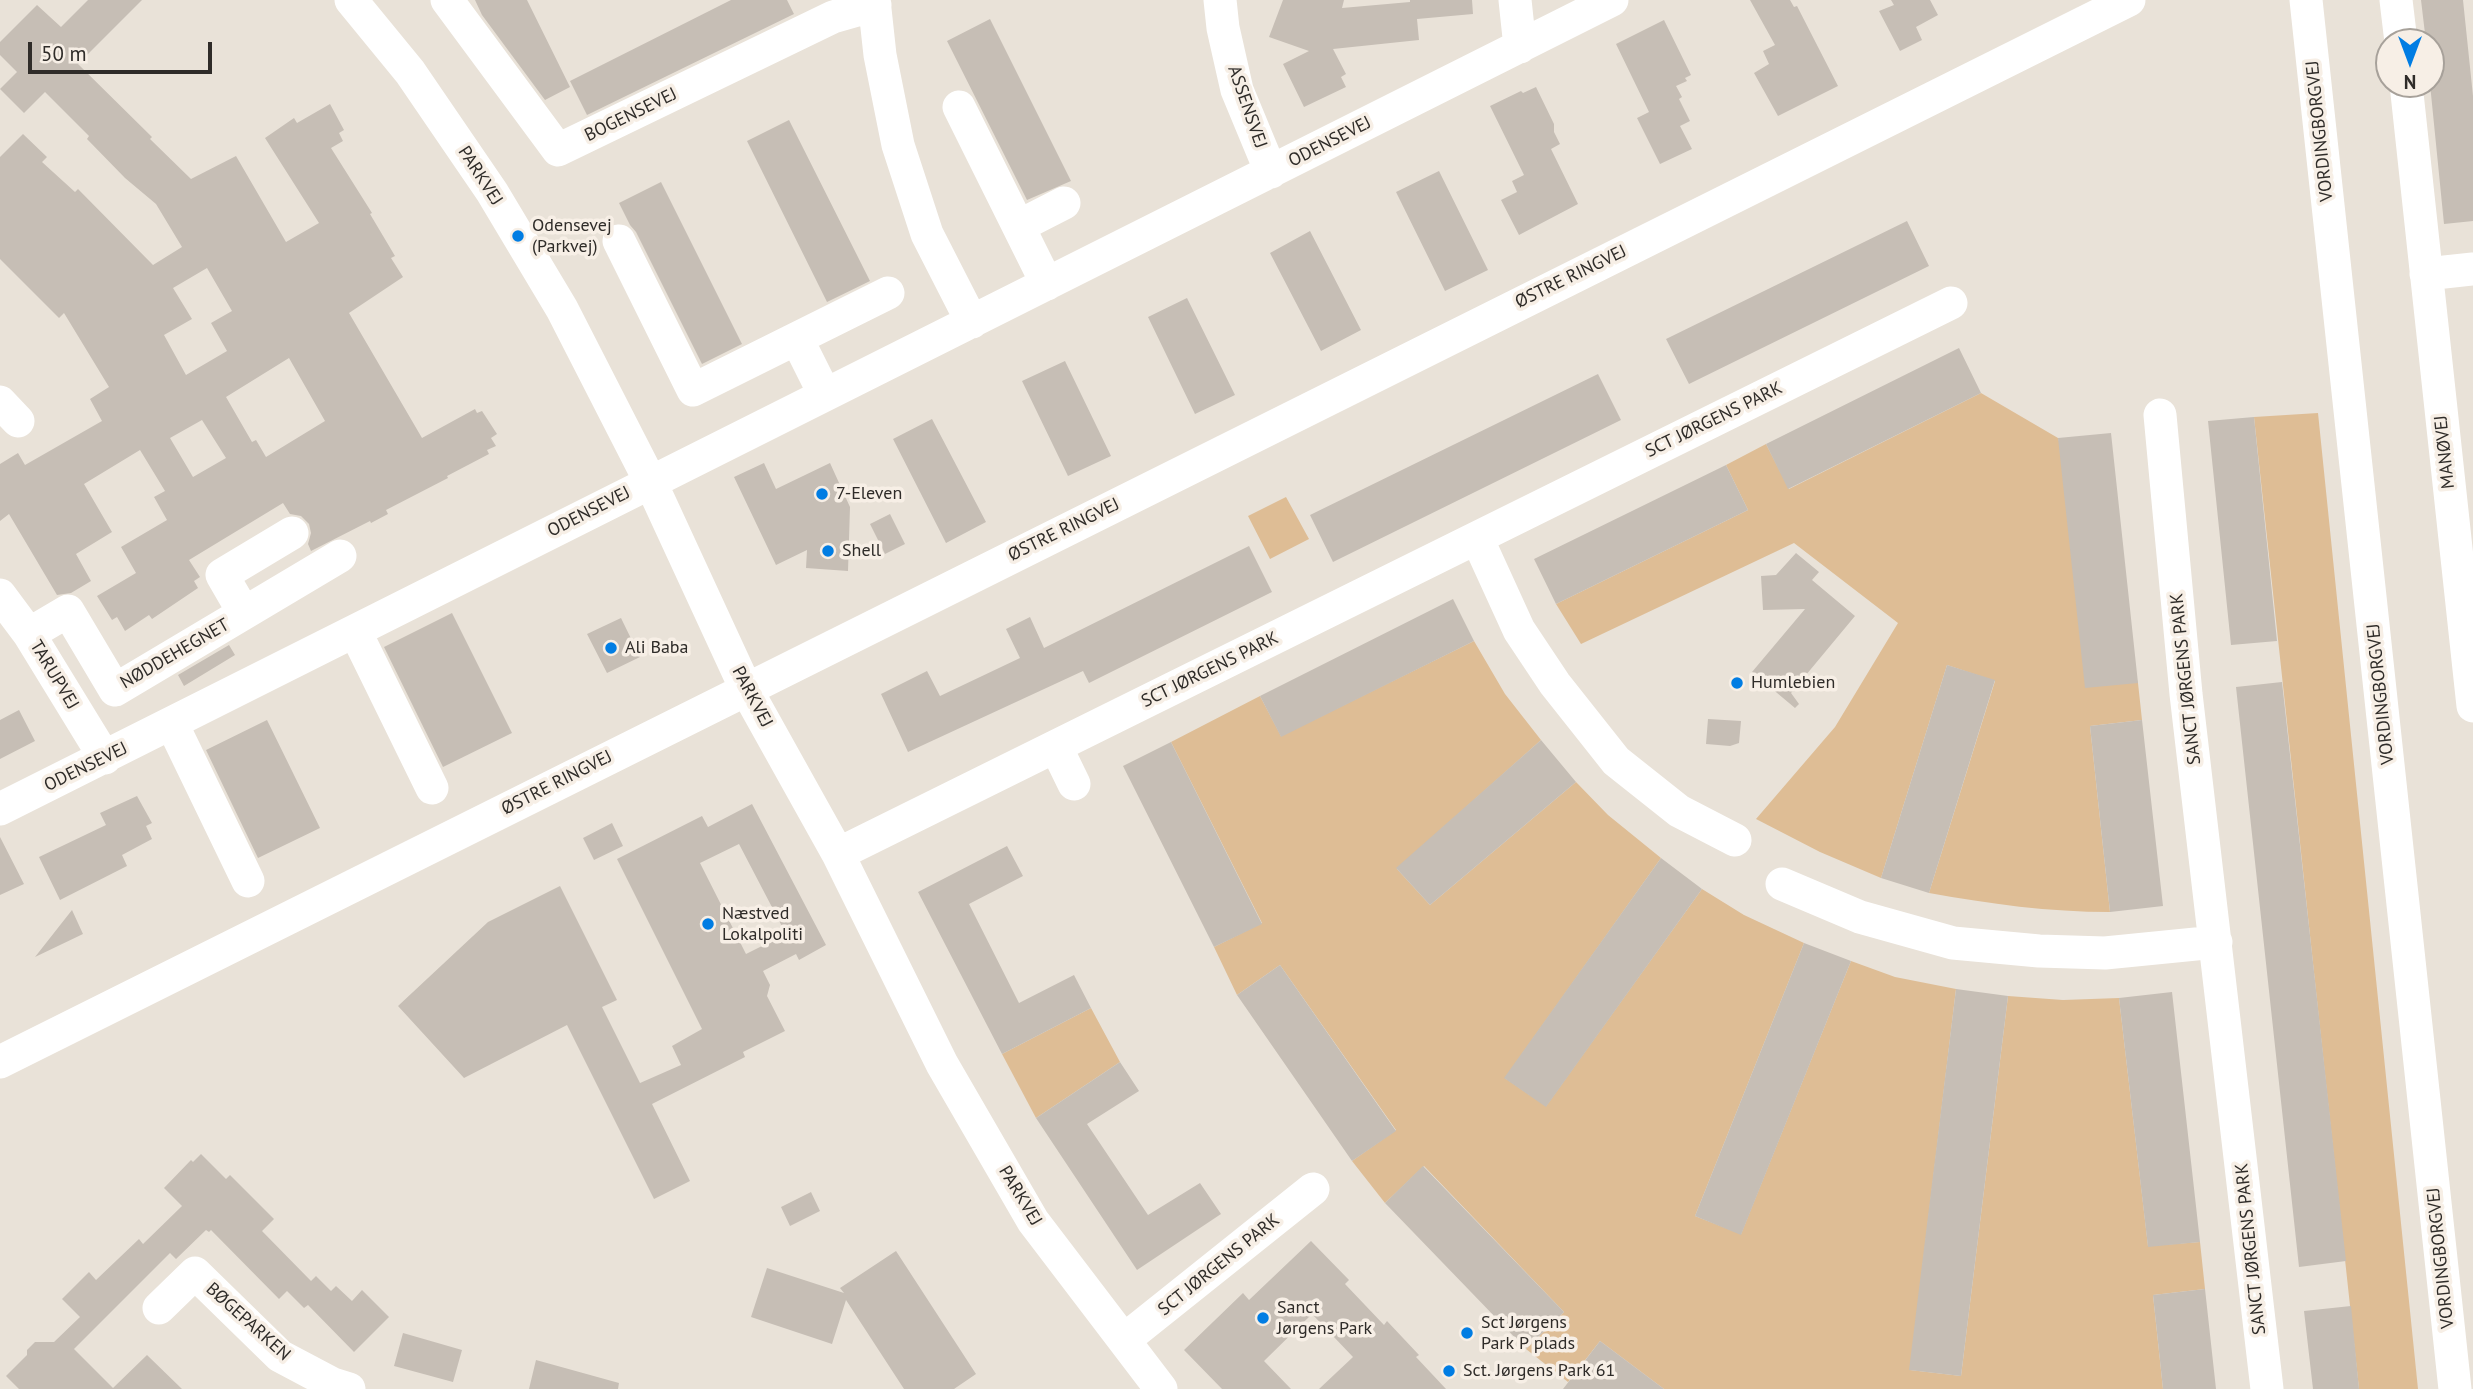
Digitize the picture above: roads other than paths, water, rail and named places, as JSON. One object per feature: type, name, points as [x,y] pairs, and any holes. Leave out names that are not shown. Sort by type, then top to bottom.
[{"type":"street","name":"PARKVEJ","points":[[351,0],[410,72],[492,192],[562,309],[649,481],[746,689],[838,854],[942,1064],[1033,1221],[1161,1389]]},
{"type":"street","name":"BOGENSEVEJ","points":[[447,0],[558,150],[833,16],[874,2],[880,55],[898,145],[927,234],[972,322]]},
{"type":"street","name":"ASSENSVEJ","points":[[1220,0],[1223,28],[1237,90],[1271,172]]},
{"type":"street","points":[[1515,0],[1520,47]]},
{"type":"street","name":"ODENSEVEJ","points":[[0,809],[1612,0]]},
{"type":"street","name":"ØSTRE RINGVEJ","points":[[0,1062],[2129,0]]},
{"type":"street","name":"VORDINGBORGVEJ","points":[[2306,0],[2455,1389]]},
{"type":"street","points":[[2396,0],[2399,28]]},
{"type":"street","name":"MANØVEJ","points":[[2407,98],[2469,629],[2473,706]]},
{"type":"street","points":[[959,107],[1047,284]]},
{"type":"street","points":[[1018,226],[1064,204]]},
{"type":"street","points":[[618,241],[693,390],[888,293]]},
{"type":"street","points":[[2426,274],[2473,269]]},
{"type":"street","name":"SCT JØRGENS PARK","points":[[838,854],[1951,303]]},
{"type":"street","points":[[797,339],[824,395]]},
{"type":"street","name":"SANCT JØRGENS PARK","points":[[2160,415],[2186,694],[2266,1389]]},
{"type":"street","name":"NØDDEHEGNET","points":[[244,613],[222,575],[292,533]]},
{"type":"street","points":[[1477,538],[1519,630],[1555,684],[1616,761],[1679,811],[1735,840]]},
{"type":"street","name":"NØDDEHEGNET","points":[[29,634],[68,611],[115,690],[340,556]]},
{"type":"street","name":"TARUPVEJ","points":[[0,595],[29,634],[104,758]]},
{"type":"street","points":[[355,631],[432,788]]},
{"type":"street","points":[[172,724],[248,881]]},
{"type":"street","points":[[1056,747],[1074,784]]},
{"type":"street","points":[[1782,884],[1860,917],[1953,943],[2039,951],[2105,953],[2216,942]]},
{"type":"street","name":"SCT JØRGENS PARK","points":[[1124,1340],[1313,1189]]},
{"type":"street","name":"BØGEPARKEN","points":[[159,1308],[195,1273],[281,1356],[333,1384],[349,1389]]},
{"type":"place","name":"Odensevej (Parkvej)","points":[[518,236]]},
{"type":"place","name":"7-Eleven","points":[[822,494]]},
{"type":"place","name":"Shell","points":[[828,551]]},
{"type":"place","name":"Ali Baba","points":[[611,648]]},
{"type":"place","name":"Humlebien","points":[[1737,683]]},
{"type":"place","name":"Næstved Lokalpoliti","points":[[708,924]]},
{"type":"place","name":"Sanct Jørgens Park","points":[[1263,1318]]},
{"type":"place","name":"Sct Jørgens Park P plads","points":[[1467,1333]]},
{"type":"place","name":"Sct. Jørgens Park 61","points":[[1449,1371]]}]
